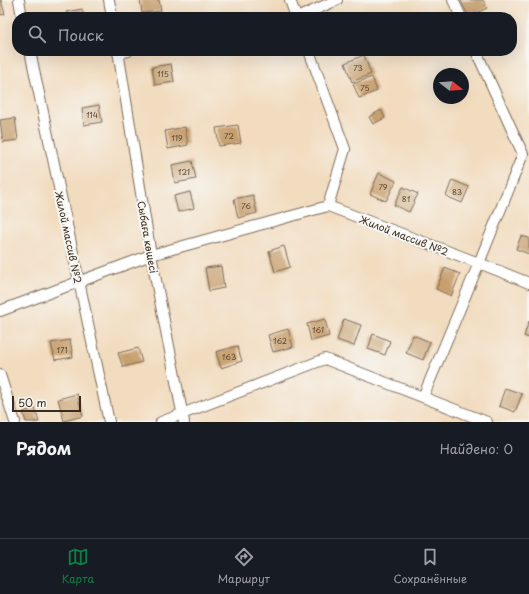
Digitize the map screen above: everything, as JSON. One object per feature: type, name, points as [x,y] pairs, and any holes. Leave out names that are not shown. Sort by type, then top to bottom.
[{"type":"street","points":[[19,0],[21,12]]},
{"type":"street","points":[[109,0],[111,12]]},
{"type":"street","points":[[290,0],[296,12]]},
{"type":"street","points":[[309,12],[337,0]]},
{"type":"street","points":[[453,0],[459,12]]},
{"type":"street","name":"Жилой массив №2","points":[[31,56],[109,422]]},
{"type":"street","name":"Сыбаға көшесі","points":[[122,56],[151,254],[183,418]]},
{"type":"street","points":[[0,311],[151,254],[328,206],[345,149],[311,56]]},
{"type":"street","points":[[423,397],[526,153],[478,56]]},
{"type":"street","name":"Жилой массив №2","points":[[328,206],[529,283]]},
{"type":"street","points":[[161,422],[183,418],[325,359],[487,422]]},
{"type":"street","points":[[0,375],[15,422]]},
{"type":"building","points":[[0,0],[5,14],[0,15]]},
{"type":"building","points":[[140,0],[159,0],[161,11],[142,12]]},
{"type":"building","points":[[483,0],[487,8],[479,12],[466,12],[461,1]]},
{"type":"building","points":[[82,9],[83,12],[66,12]]},
{"type":"building","points":[[364,56],[371,74],[352,82],[345,63]]},
{"type":"building","points":[[171,64],[174,82],[155,85],[152,67]]},
{"type":"building","points":[[372,77],[377,91],[359,98],[353,84]]},
{"type":"building","points":[[99,105],[102,122],[84,125],[82,108]]},
{"type":"building","points":[[381,110],[385,118],[373,124],[369,117]]},
{"type":"building","points":[[15,118],[18,140],[3,142],[0,120]]},
{"type":"building","points":[[238,125],[241,143],[219,146],[216,128]]},
{"type":"building","points":[[185,127],[188,145],[168,149],[165,131]]},
{"type":"building","points":[[192,161],[196,179],[175,183],[172,165]]},
{"type":"building","points":[[379,173],[396,181],[386,201],[370,194]]},
{"type":"building","points":[[452,180],[469,187],[462,203],[446,196]]},
{"type":"building","points":[[403,187],[418,194],[409,212],[394,205]]},
{"type":"building","points":[[190,192],[194,208],[178,212],[174,196]]},
{"type":"building","points":[[253,195],[257,213],[238,218],[234,199]]},
{"type":"building","points":[[521,236],[529,238],[529,254],[516,249]]},
{"type":"building","points":[[284,246],[290,267],[275,272],[269,251]]},
{"type":"building","points":[[221,266],[224,288],[209,291],[205,268]]},
{"type":"building","points":[[445,268],[460,274],[451,296],[436,289]]},
{"type":"building","points":[[325,319],[329,336],[311,341],[307,324]]},
{"type":"building","points":[[344,319],[361,325],[354,346],[337,340]]},
{"type":"building","points":[[529,321],[529,338],[524,336]]},
{"type":"building","points":[[288,329],[293,347],[273,352],[268,335]]},
{"type":"building","points":[[373,334],[390,341],[385,355],[368,349]]},
{"type":"building","points":[[413,335],[430,342],[423,360],[406,353]]},
{"type":"building","points":[[70,340],[73,357],[55,360],[51,343]]},
{"type":"building","points":[[237,346],[242,361],[221,368],[216,352]]},
{"type":"building","points":[[138,348],[142,362],[123,367],[118,353]]},
{"type":"building","points":[[505,388],[522,394],[515,412],[499,406]]},
{"type":"building","points":[[77,394],[83,416],[64,421],[58,399]]},
{"type":"building","points":[[35,408],[39,422],[26,422],[23,412]]}]
